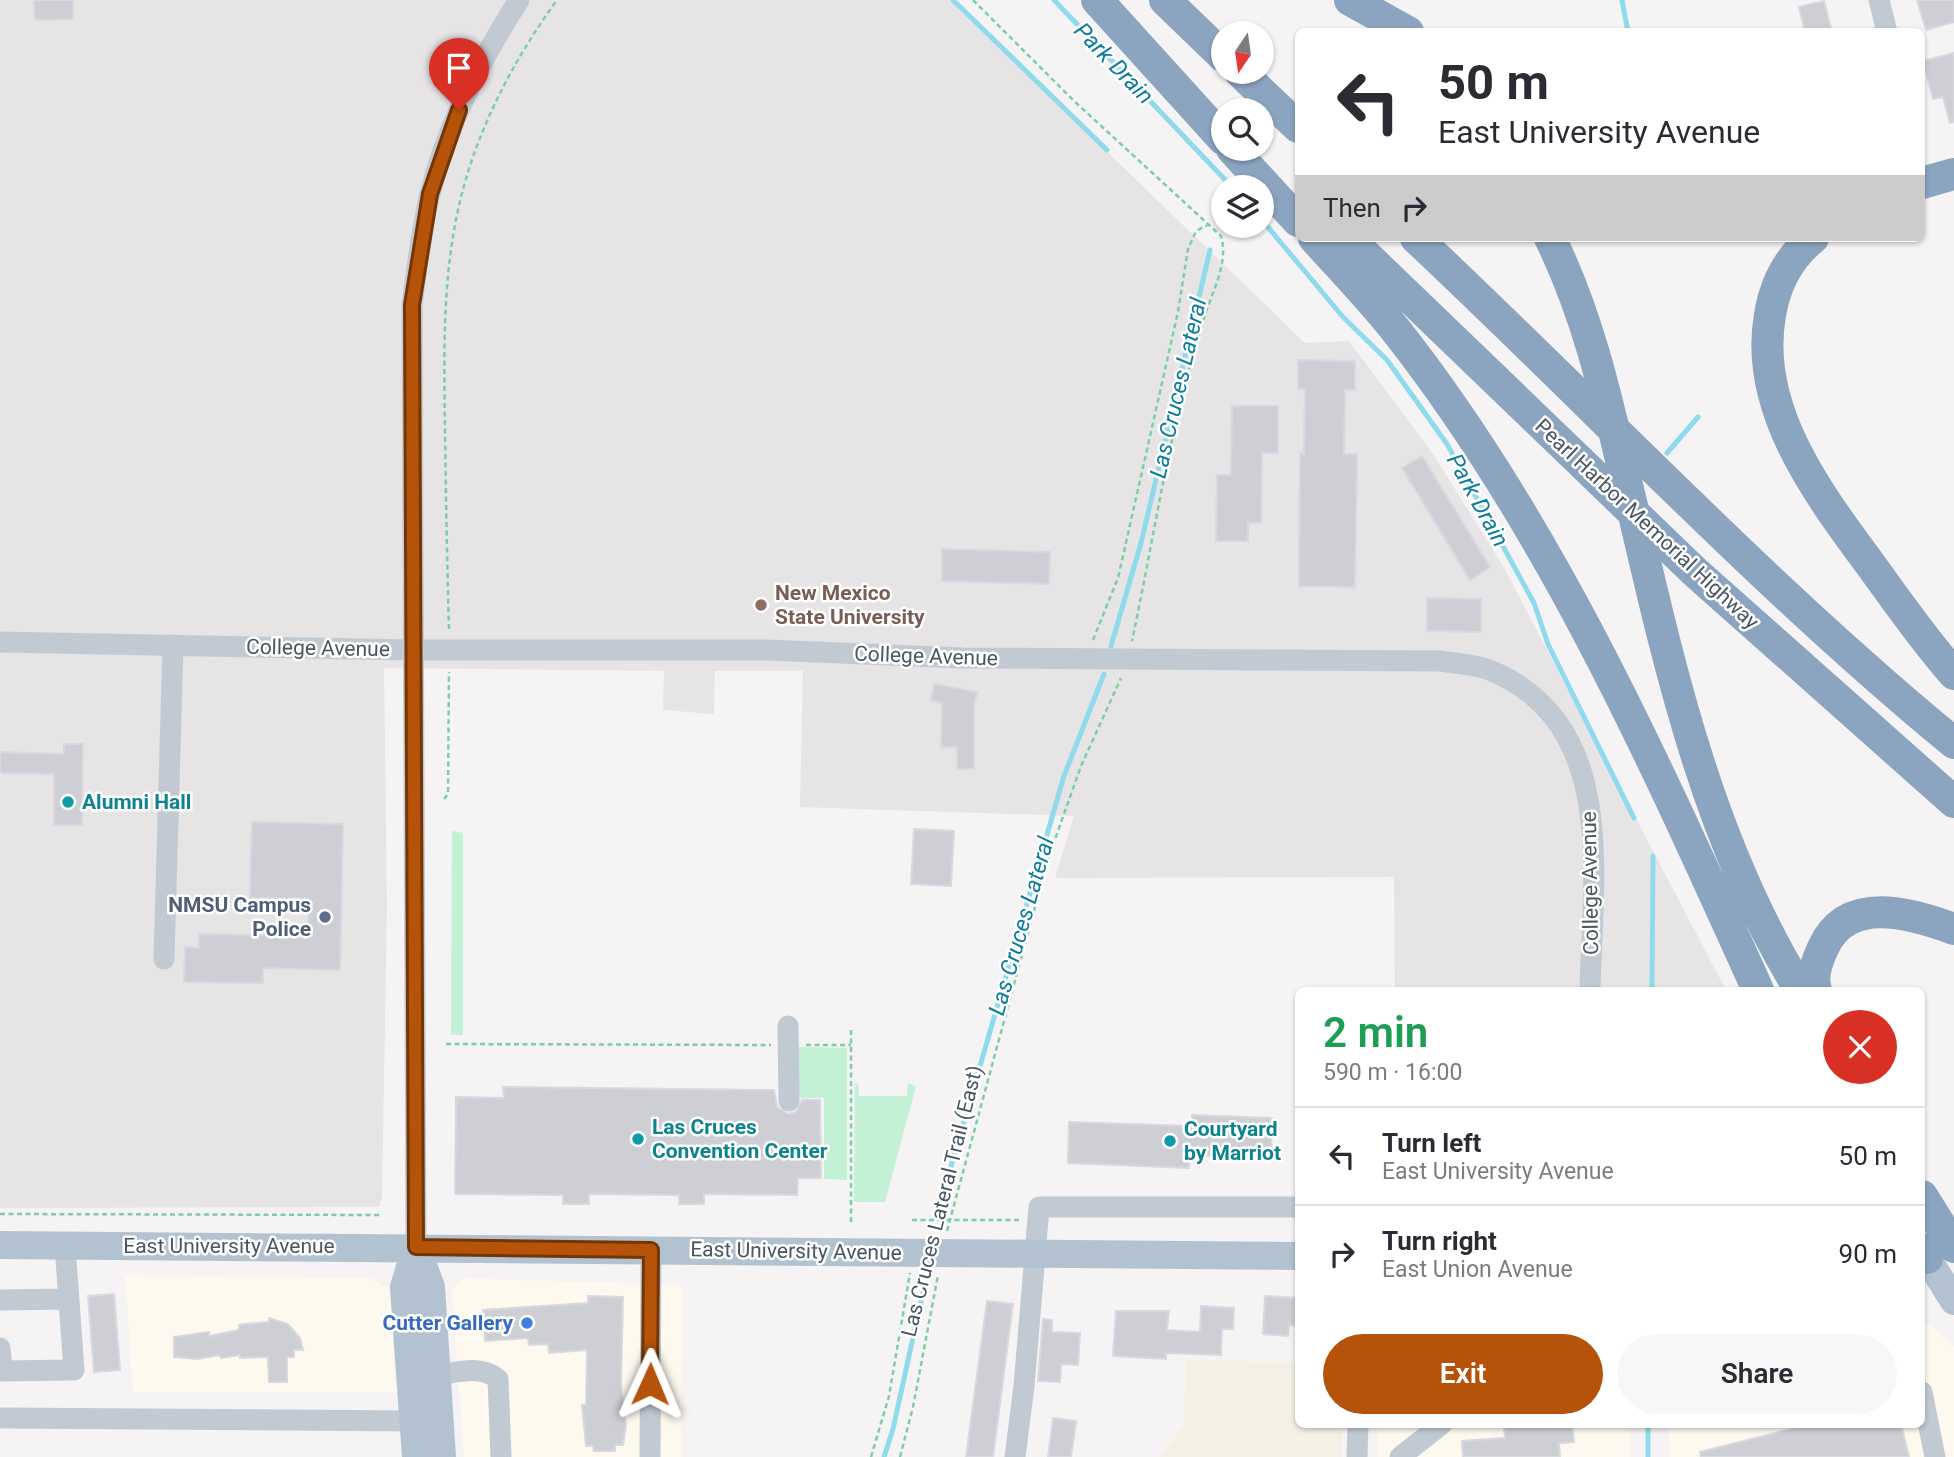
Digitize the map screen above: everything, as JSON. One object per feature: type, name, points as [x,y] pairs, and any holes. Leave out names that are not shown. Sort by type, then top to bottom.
[{"type":"highway","points":[[1099,0],[1211,107]]},
{"type":"highway","points":[[1099,0],[1211,126]]},
{"type":"highway","points":[[1166,0],[1211,43]]},
{"type":"highway","points":[[1331,0],[1372,28]]},
{"type":"highway","points":[[1350,0],[1401,28]]},
{"type":"highway","points":[[1253,84],[1295,124]]},
{"type":"highway","points":[[1244,161],[1295,218]]},
{"type":"highway","points":[[1267,161],[1295,188]]},
{"type":"highway","points":[[1925,182],[1954,174]]},
{"type":"highway","points":[[1925,198],[1954,191]]},
{"type":"highway","points":[[1318,242],[1370,300],[1421,364],[1489,461],[1538,543],[1578,612],[1623,703],[1757,987]]},
{"type":"highway","name":"Pearl Harbor Memorial Highway","points":[[1352,242],[1695,572],[1954,802]]},
{"type":"highway","points":[[1420,242],[1674,488],[1860,662],[1954,743]]},
{"type":"highway","points":[[1552,242],[1589,334],[1692,745],[1733,861],[1798,987]]},
{"type":"highway","points":[[1809,242],[1790,262],[1773,297],[1767,344],[1768,365],[1781,416],[1814,484],[1836,517],[1932,649],[1954,674]]},
{"type":"highway","points":[[1816,987],[1816,962],[1825,943],[1851,919],[1870,911],[1888,911],[1954,929]]},
{"type":"highway","points":[[1925,1188],[1954,1209]]},
{"type":"highway","points":[[1925,1208],[1936,1254]]},
{"type":"main road","name":"East University Avenue","points":[[0,1245],[1295,1256]]},
{"type":"main road","points":[[416,1247],[431,1287],[442,1457]]},
{"type":"main road","points":[[416,1247],[404,1287],[416,1457]]},
{"type":"main road","points":[[1936,1254],[1944,1292]]},
{"type":"street","points":[[1879,0],[1886,28]]},
{"type":"street","points":[[416,1247],[412,305],[423,230],[440,159],[467,93],[517,1]]},
{"type":"street","name":"College Avenue","points":[[0,642],[414,650],[766,650],[963,658],[1439,661],[1486,669],[1533,695],[1567,734],[1586,779],[1593,831],[1590,987]]},
{"type":"street","points":[[164,958],[173,645]]},
{"type":"street","points":[[788,1035],[789,1101]]},
{"type":"street","points":[[1015,1457],[1039,1207],[1295,1208]]},
{"type":"street","points":[[0,1348],[2,1371],[74,1370],[65,1246]]},
{"type":"street","points":[[650,1457],[651,1250]]},
{"type":"street","points":[[0,1300],[69,1299]]},
{"type":"street","points":[[437,1375],[478,1371],[489,1372],[498,1379],[501,1457]]},
{"type":"street","points":[[1925,1407],[1935,1457]]},
{"type":"street","points":[[0,1418],[413,1421]]},
{"type":"street","points":[[1357,1428],[1357,1457]]},
{"type":"street","points":[[1400,1457],[1437,1428]]},
{"type":"street","points":[[1950,1457],[1954,1453]]},
{"type":"path","points":[[449,629],[443,345],[451,248],[466,181],[484,130],[508,77],[558,0]]},
{"type":"path","name":"Las Cruces Lateral Trail (East)","points":[[900,1457],[913,1407],[943,1253],[1048,859],[1081,766],[1128,659],[1175,423],[1196,341],[1221,270],[1224,246],[1221,236],[1209,224],[1073,100],[973,0]]},
{"type":"path","points":[[1084,658],[1118,578],[1178,312],[1188,249],[1196,230],[1209,224]]},
{"type":"path","points":[[444,799],[448,794],[450,672]]},
{"type":"path","points":[[851,1027],[851,1222]]},
{"type":"path","points":[[446,1044],[788,1035],[851,1045]]},
{"type":"path","points":[[0,1214],[379,1215]]},
{"type":"path","points":[[871,1457],[889,1396],[913,1253]]},
{"type":"shaded area","name":"New Mexico State University","points":[[0,0],[950,0],[1305,343],[1349,341],[1433,454],[1503,566],[1724,987],[1395,987],[1394,877],[1055,878],[1074,816],[800,807],[803,671],[715,671],[714,714],[663,710],[664,671],[384,668],[387,906],[382,1198],[379,1207],[0,1208]]},
{"type":"shaded area","points":[[125,1275],[372,1278],[390,1290],[396,1392],[133,1392]]},
{"type":"shaded area","points":[[462,1278],[682,1285],[681,1457],[464,1457],[452,1291]]},
{"type":"shaded area","points":[[1925,1323],[1933,1327],[1954,1347],[1954,1457],[1670,1457],[1668,1428],[1925,1428]]},
{"type":"shaded area","points":[[1377,1428],[1630,1428],[1630,1457],[1378,1457]]},
{"type":"green space","points":[[454,831],[463,833],[463,1035],[451,1035]]},
{"type":"green space","points":[[797,1047],[847,1048],[847,1180],[824,1179],[824,1098],[798,1098]]},
{"type":"green space","points":[[855,1083],[858,1084],[859,1096],[907,1096],[908,1083],[916,1086],[885,1202],[854,1202]]},
{"type":"sand","points":[[1186,1360],[1295,1362],[1295,1428],[1342,1428],[1341,1457],[1159,1457],[1184,1426]]},
{"type":"building","points":[[34,0],[73,0],[73,19],[35,20]]},
{"type":"building","points":[[1917,0],[1954,0],[1954,22],[1926,30]]},
{"type":"building","points":[[1824,1],[1831,28],[1804,28],[1799,7]]},
{"type":"building","points":[[1954,53],[1954,122],[1950,123],[1943,97],[1933,99],[1925,60]]},
{"type":"building","points":[[1298,360],[1355,361],[1355,390],[1345,390],[1344,454],[1357,454],[1355,587],[1299,586],[1300,453],[1304,454],[1305,389],[1298,389]]},
{"type":"building","points":[[1232,406],[1278,406],[1278,453],[1262,453],[1261,523],[1248,523],[1248,541],[1216,541],[1217,475],[1231,475]]},
{"type":"building","points":[[1422,456],[1490,567],[1470,580],[1402,468]]},
{"type":"building","points":[[942,549],[1050,552],[1049,584],[942,581]]},
{"type":"building","points":[[1427,598],[1481,599],[1481,632],[1427,631]]},
{"type":"building","points":[[934,684],[977,692],[974,706],[974,769],[957,769],[957,747],[941,747],[942,703],[931,700]]},
{"type":"building","name":"Alumni Hall","points":[[64,744],[83,744],[82,825],[54,825],[54,774],[0,773],[0,752],[64,754]]},
{"type":"building","name":"NMSU Campus Police","points":[[252,822],[343,824],[340,970],[263,968],[263,983],[184,982],[185,947],[199,948],[199,934],[308,936],[309,899],[250,898]]},
{"type":"building","points":[[914,829],[954,831],[951,886],[911,884]]},
{"type":"building","name":"Las Cruces Convention Center","points":[[503,1087],[774,1090],[777,1107],[788,1114],[796,1112],[802,1100],[820,1100],[821,1178],[798,1178],[797,1195],[704,1194],[704,1204],[679,1204],[679,1195],[589,1194],[589,1204],[563,1204],[563,1195],[455,1194],[456,1097],[504,1098]]},
{"type":"building","name":"Courtyard by Marriot","points":[[1192,1115],[1272,1118],[1271,1158],[1189,1155],[1189,1168],[1068,1163],[1069,1122],[1192,1126]]},
{"type":"building","points":[[114,1294],[120,1370],[94,1372],[88,1296]]},
{"type":"building","points":[[588,1296],[623,1297],[621,1386],[626,1426],[623,1445],[615,1445],[615,1451],[594,1451],[593,1446],[586,1446],[582,1405],[586,1405],[587,1350],[549,1353],[548,1344],[529,1345],[528,1338],[485,1341],[483,1310],[588,1303]]},
{"type":"building","points":[[1265,1296],[1295,1298],[1295,1326],[1289,1325],[1288,1336],[1263,1334]]},
{"type":"building","points":[[987,1301],[1013,1304],[993,1457],[966,1457]]},
{"type":"building","points":[[1201,1306],[1234,1308],[1233,1329],[1222,1329],[1221,1355],[1166,1353],[1166,1359],[1113,1356],[1116,1311],[1169,1311],[1167,1330],[1200,1332]]},
{"type":"building","points":[[269,1318],[288,1324],[300,1338],[303,1350],[294,1350],[294,1357],[287,1357],[287,1382],[269,1382],[268,1357],[174,1357],[174,1337],[209,1332],[209,1336],[239,1330],[239,1325],[269,1322]]},
{"type":"building","points":[[1043,1319],[1052,1320],[1052,1332],[1080,1333],[1078,1365],[1061,1364],[1060,1382],[1038,1381]]},
{"type":"building","points":[[1053,1418],[1076,1421],[1071,1457],[1048,1457]]},
{"type":"building","points":[[1504,1428],[1572,1428],[1574,1442],[1559,1443],[1560,1457],[1463,1457],[1462,1441],[1505,1438]]},
{"type":"building","points":[[1795,1428],[1902,1428],[1909,1457],[1701,1457],[1700,1452]]},
{"type":"waterway","points":[[953,0],[1107,150]]},
{"type":"waterway","name":"Park Drain","points":[[1054,0],[1221,175]]},
{"type":"waterway","name":"Park Drain","points":[[1622,0],[1627,28]]},
{"type":"waterway","name":"Park Drain","points":[[1274,234],[1343,317],[1387,360],[1447,444],[1534,603],[1548,644],[1634,818]]},
{"type":"waterway","name":"Las Cruces Lateral","points":[[1111,646],[1141,543],[1210,250]]},
{"type":"waterway","points":[[1667,453],[1698,417]]},
{"type":"waterway","name":"Las Cruces Lateral","points":[[947,1180],[1064,776],[1104,674]]},
{"type":"waterway","name":"Park Drain","points":[[1652,987],[1653,856]]},
{"type":"waterway","name":"Las Cruces Lateral","points":[[884,1457],[893,1429],[923,1292]]},
{"type":"waterway","name":"Park Drain","points":[[1648,1428],[1648,1457]]},
{"type":"place","name":"New Mexico State University","points":[[761,605]]},
{"type":"place","name":"Alumni Hall","points":[[68,802]]},
{"type":"place","name":"NMSU Campus Police","points":[[325,917]]},
{"type":"place","name":"Las Cruces Convention Center","points":[[638,1139]]},
{"type":"place","name":"Courtyard by Marriot","points":[[1170,1141]]},
{"type":"place","name":"Cutter Gallery","points":[[527,1323]]},
{"type":"route","points":[[459,110],[430,194],[412,305],[416,1247],[651,1250],[650,1384]]}]
